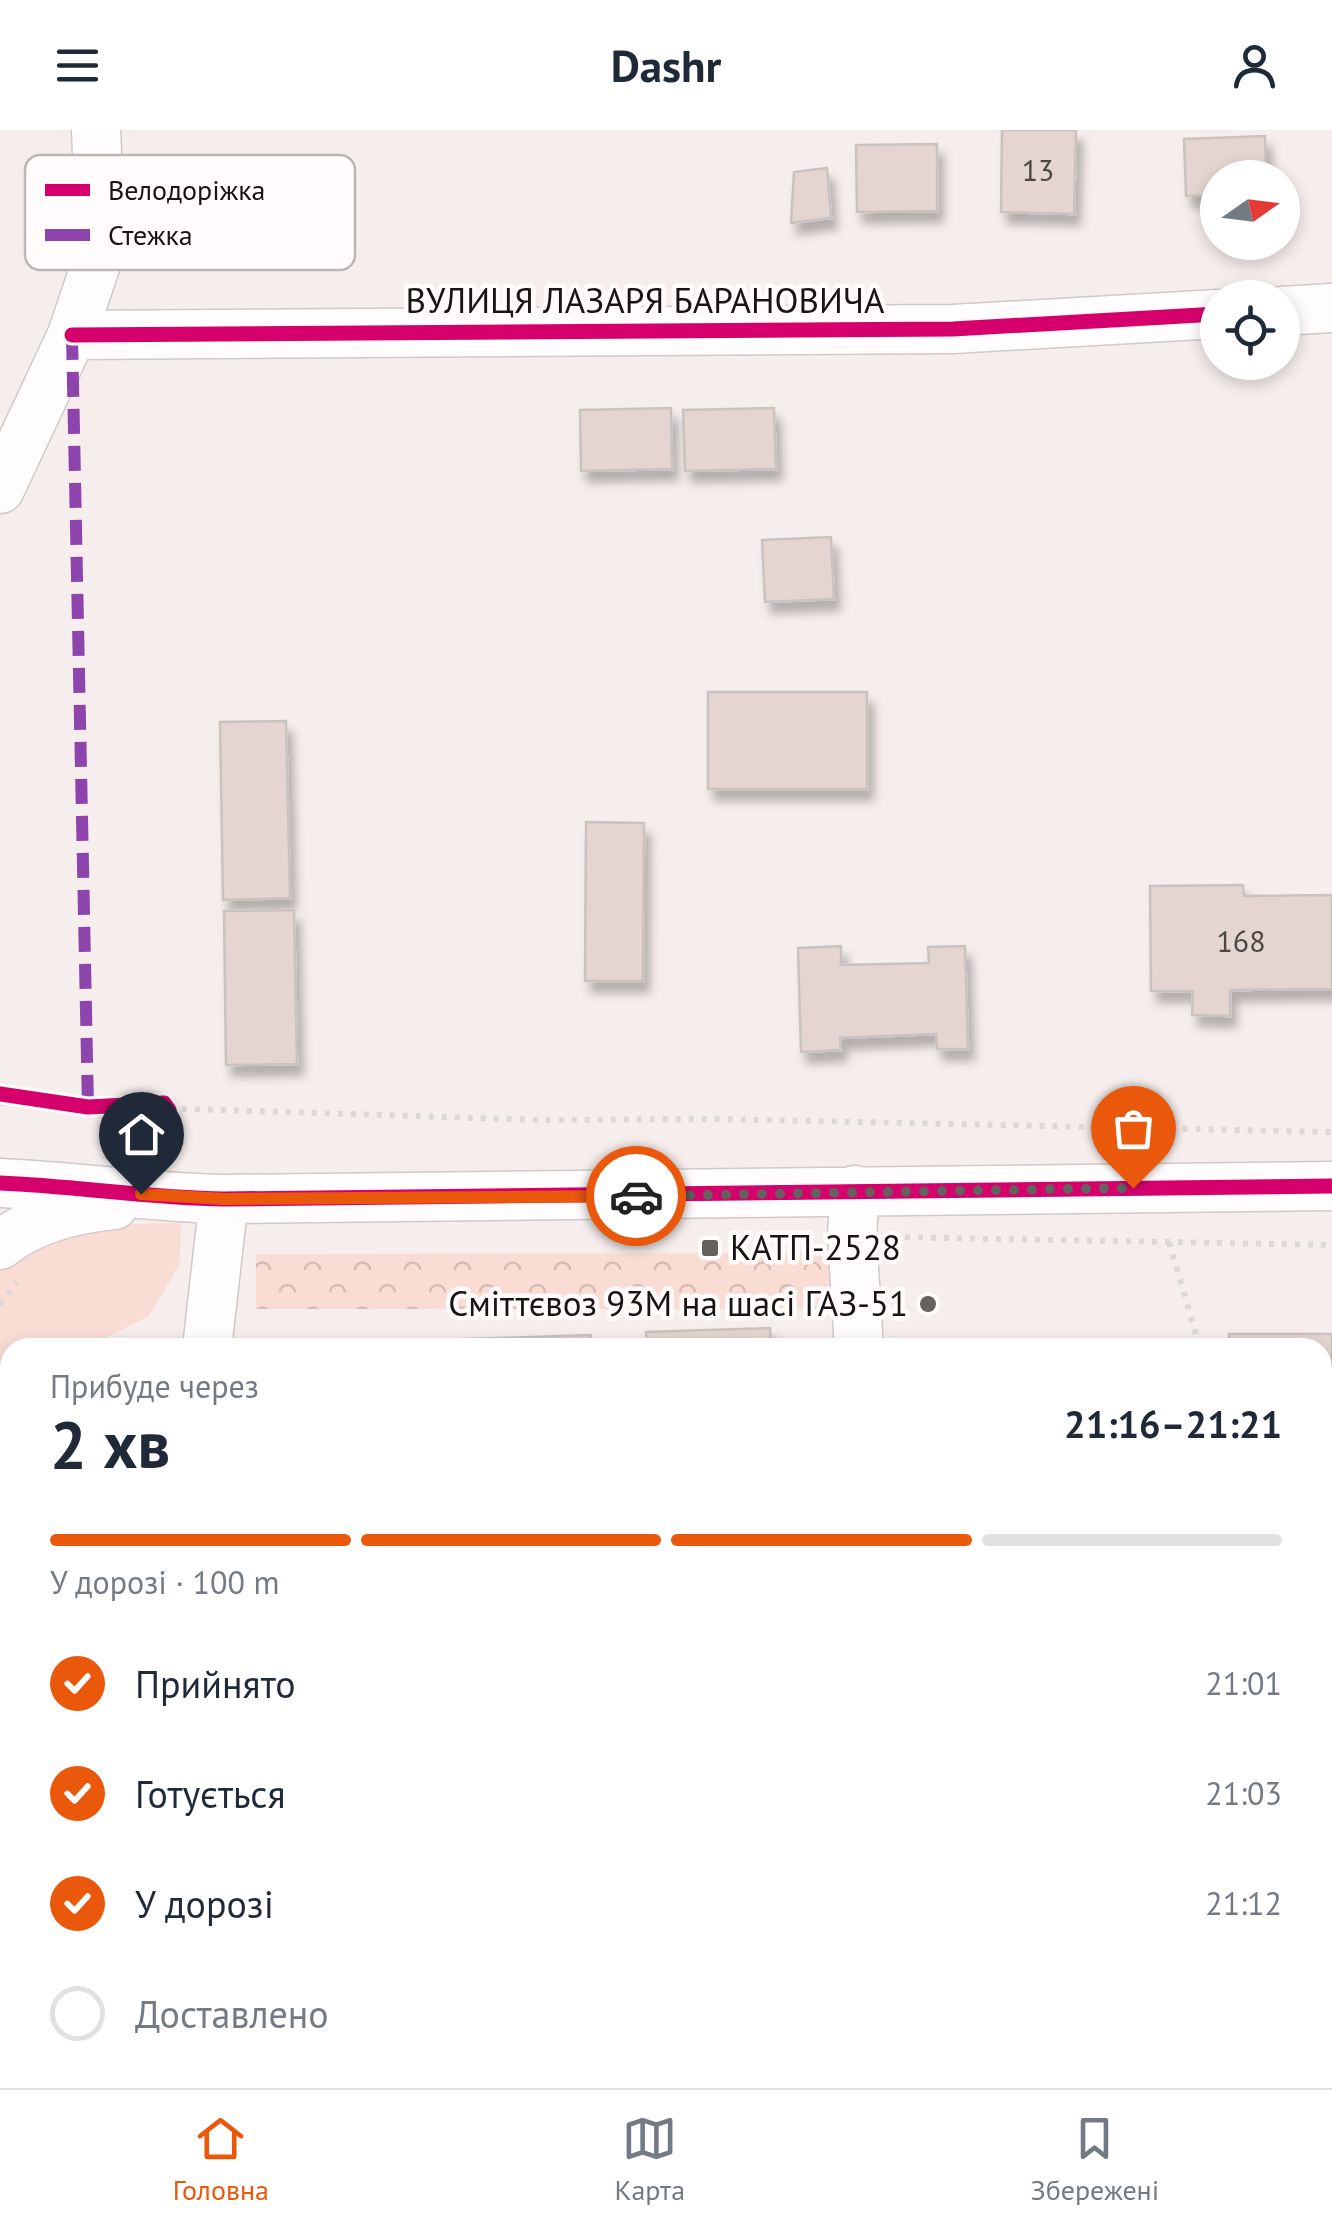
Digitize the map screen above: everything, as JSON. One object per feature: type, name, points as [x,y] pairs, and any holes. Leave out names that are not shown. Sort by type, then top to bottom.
[{"type":"street","points":[[96,130],[97,155]]},
{"type":"street","points":[[0,489],[72,334],[94,270]]},
{"type":"street","points":[[1300,310],[1332,308]]},
{"type":"street","name":"ВУЛИЦЯ ЛАЗАРЯ БАРАНОВИЧА","points":[[72,334],[952,330],[1200,315]]},
{"type":"street","points":[[0,1183],[224,1199],[708,1195],[853,1213],[1332,1186]]},
{"type":"street","points":[[8,1266],[16,1232],[78,1208],[177,1198]]},
{"type":"street","points":[[207,1338],[224,1199]]},
{"type":"street","points":[[853,1213],[859,1338]]},
{"type":"path","points":[[0,1094],[88,1107]]},
{"type":"path","points":[[0,1102],[88,1107],[164,1103],[169,1110],[540,1120],[1332,1132]]},
{"type":"path","points":[[853,1213],[1170,1242],[1332,1245]]},
{"type":"path","points":[[1170,1242],[1197,1338]]},
{"type":"green space","points":[[181,1223],[180,1264],[149,1316],[105,1338],[0,1338],[0,1272],[18,1256],[61,1235],[133,1224]]},
{"type":"green space","points":[[830,1253],[830,1309],[256,1309],[256,1254]]},
{"type":"building","points":[[1002,130],[1076,130],[1074,214],[1001,212]]},
{"type":"building","points":[[1265,136],[1266,160],[1200,160],[1200,196],[1186,196],[1184,139]]},
{"type":"building","points":[[937,144],[937,211],[857,212],[856,145]]},
{"type":"building","points":[[827,168],[831,218],[791,223],[794,172]]},
{"type":"building","points":[[671,408],[672,469],[581,471],[580,410]]},
{"type":"building","points":[[774,408],[776,469],[685,471],[683,410]]},
{"type":"building","points":[[831,537],[834,599],[765,602],[762,540]]},
{"type":"building","points":[[708,692],[867,692],[867,789],[708,789]]},
{"type":"building","points":[[286,721],[290,898],[223,900],[220,722]]},
{"type":"building","points":[[586,822],[644,823],[643,981],[585,981]]},
{"type":"building","points":[[1243,885],[1244,896],[1332,895],[1332,989],[1230,990],[1230,1016],[1192,1015],[1193,991],[1151,991],[1150,886]]},
{"type":"building","points":[[294,910],[297,1064],[226,1065],[224,911]]},
{"type":"building","points":[[841,946],[841,965],[929,963],[928,947],[965,946],[968,1049],[937,1049],[936,1034],[840,1038],[841,1050],[801,1052],[798,948]]},
{"type":"building","points":[[770,1328],[770,1338],[646,1338],[646,1332]]},
{"type":"building","points":[[1229,1334],[1332,1334],[1332,1338],[1229,1338]]},
{"type":"building","points":[[591,1335],[591,1338],[500,1338]]},
{"type":"marked path","points":[[72,335],[88,1107]]},
{"type":"cycle path","points":[[72,335],[953,329],[1200,315]]},
{"type":"cycle path","points":[[0,1094],[88,1107],[164,1103],[169,1110]]},
{"type":"cycle path","points":[[0,1183],[224,1199],[1332,1186]]},
{"type":"way so far","points":[[636,1196],[1133,1188]]},
{"type":"place","name":"КАТП-2528","points":[[710,1248]]},
{"type":"place","name":"Сміттєвоз 93М на шасі ГАЗ-51","points":[[928,1304]]},
{"type":"route","points":[[141,1194],[224,1199],[636,1196]]}]
